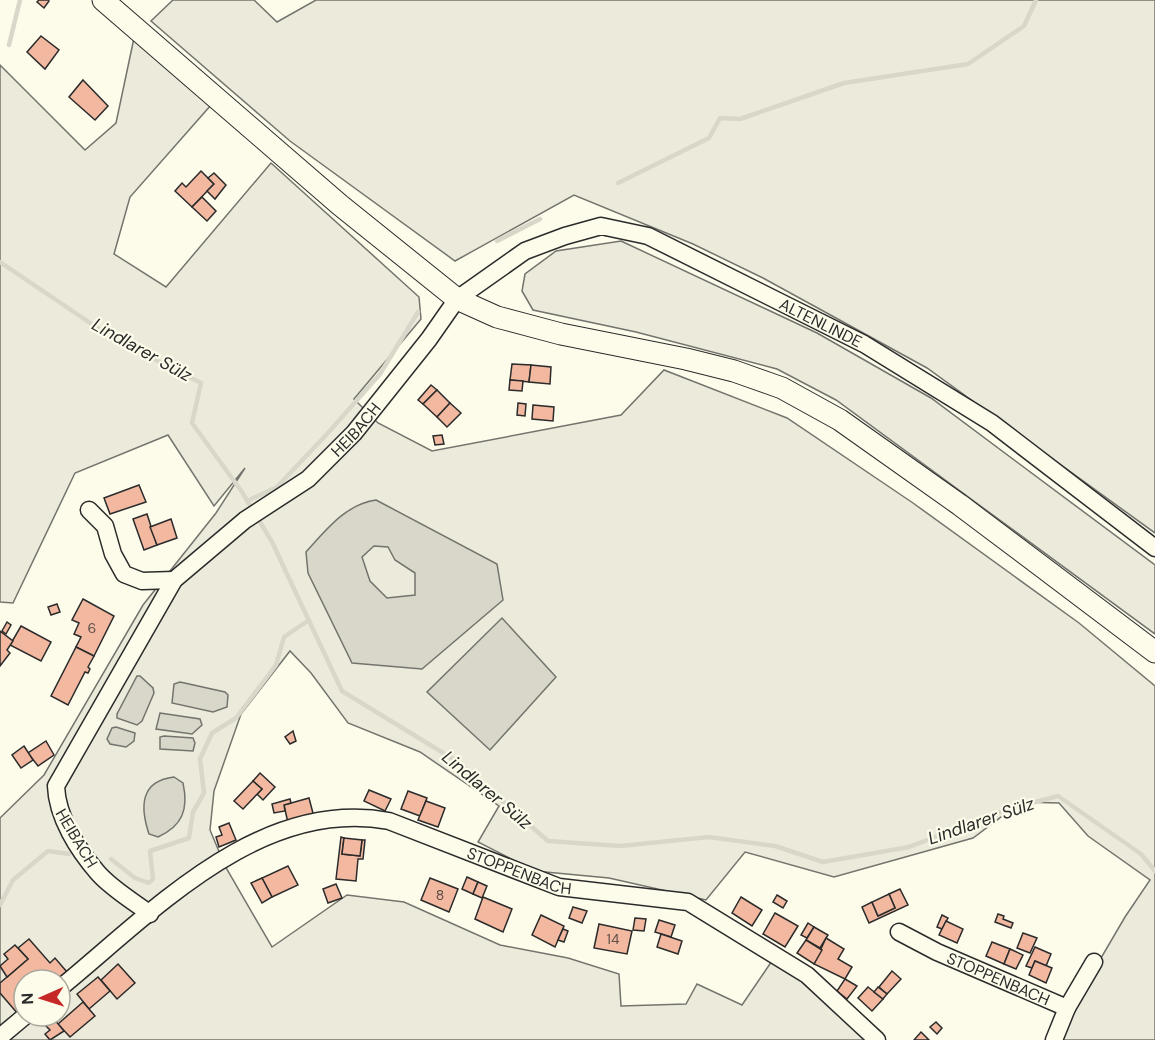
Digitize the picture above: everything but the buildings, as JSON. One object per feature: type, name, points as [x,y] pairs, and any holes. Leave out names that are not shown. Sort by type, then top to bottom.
[{"type":"main road","points":[[103,0],[340,205],[458,299],[497,317],[561,334],[686,359],[734,371],[782,388],[850,427],[960,505],[1155,652]]},
{"type":"street","name":"ALTENLINDE","points":[[458,299],[525,251],[565,236],[601,226],[648,236],[864,344],[972,411],[1155,548]]},
{"type":"street","name":"HEIBACH","points":[[150,914],[99,874],[70,832],[56,802],[56,786],[174,580],[245,520],[308,479],[354,433],[458,299]]},
{"type":"street","points":[[89,510],[105,526],[113,554],[124,574],[142,581],[174,580]]},
{"type":"street","name":"STOPPENBACH","points":[[150,914],[226,855],[316,819],[360,816],[389,821],[559,887],[688,902],[807,975],[877,1040]]},
{"type":"street","points":[[72,978],[150,914]]},
{"type":"street","name":"STOPPENBACH","points":[[898,932],[1066,1008]]},
{"type":"street","name":"STOPPENBACH","points":[[1054,1040],[1066,1008],[1094,962]]},
{"type":"street","points":[[0,1037],[12,1027]]},
{"type":"shaded area","points":[[173,0],[254,0],[277,22],[316,0],[1155,0],[1155,533],[927,368],[763,278],[693,244],[574,195],[455,261],[290,141],[151,21]]},
{"type":"shaded area","points":[[134,38],[211,105],[130,197],[114,254],[166,287],[271,163],[419,297],[421,319],[354,399],[378,423],[432,451],[621,415],[664,370],[787,418],[913,503],[1079,623],[1155,686],[1155,1040],[1053,1040],[1125,917],[1150,880],[1088,836],[1059,803],[1021,802],[973,838],[834,877],[745,852],[706,900],[609,878],[535,871],[478,842],[499,806],[420,752],[348,723],[311,673],[290,651],[241,714],[214,791],[210,830],[225,866],[272,947],[347,895],[404,902],[500,945],[568,958],[619,974],[621,1006],[686,1004],[697,984],[742,1005],[776,955],[870,1040],[0,1040],[0,818],[44,775],[143,605],[216,513],[245,468],[214,506],[168,435],[75,473],[13,603],[0,602],[0,65],[85,150],[116,123]]},
{"type":"shaded area","points":[[621,241],[817,333],[931,398],[1155,565],[1155,634],[836,400],[777,369],[636,332],[533,310],[522,291],[525,274],[556,251]]},
{"type":"shaded area","points":[[376,500],[497,564],[503,600],[422,669],[352,663],[308,573],[306,552],[337,519],[365,502]],"holes":[[[374,546],[388,547],[395,560],[415,573],[415,595],[387,598],[370,581],[362,557]]]},
{"type":"shaded area","points":[[502,618],[556,677],[490,750],[427,692]]},
{"type":"shaded area","points":[[137,676],[153,688],[154,693],[142,721],[137,725],[117,718],[117,714]]},
{"type":"shaded area","points":[[180,682],[225,692],[228,695],[227,707],[213,712],[172,703],[174,684]]},
{"type":"shaded area","points":[[160,713],[200,719],[202,725],[192,734],[156,729]]},
{"type":"shaded area","points":[[116,727],[135,733],[134,741],[126,747],[110,744],[107,739],[112,728]]},
{"type":"shaded area","points":[[160,737],[193,738],[195,743],[193,751],[160,749]]},
{"type":"shaded area","points":[[174,777],[183,783],[185,801],[182,816],[166,833],[158,837],[149,834],[144,814],[145,797],[154,784]]},
{"type":"waterway","points":[[9,45],[20,0]]},
{"type":"waterway","points":[[618,183],[709,138],[720,118],[740,119],[844,83],[968,64],[1024,26],[1036,0]]},
{"type":"waterway","points":[[497,241],[540,219]]},
{"type":"waterway","name":"Lindlarer Sülz","points":[[0,262],[111,337],[201,383],[192,423],[242,492],[272,542],[342,691],[458,762],[548,841],[620,846],[709,837],[775,846],[823,862],[909,847],[1005,810],[1058,796],[1141,854],[1155,871]]},
{"type":"waterway","points":[[247,501],[277,487],[327,434],[380,374],[418,312]]},
{"type":"waterway","name":"HEIBACH","points":[[111,859],[135,878],[149,883],[153,879],[150,851],[189,838],[193,812],[204,793],[200,759],[212,733],[236,718],[276,665],[284,637],[309,620]]},
{"type":"waterway","name":"HEIBACH","points":[[0,905],[13,880],[48,851],[69,854]]}]
